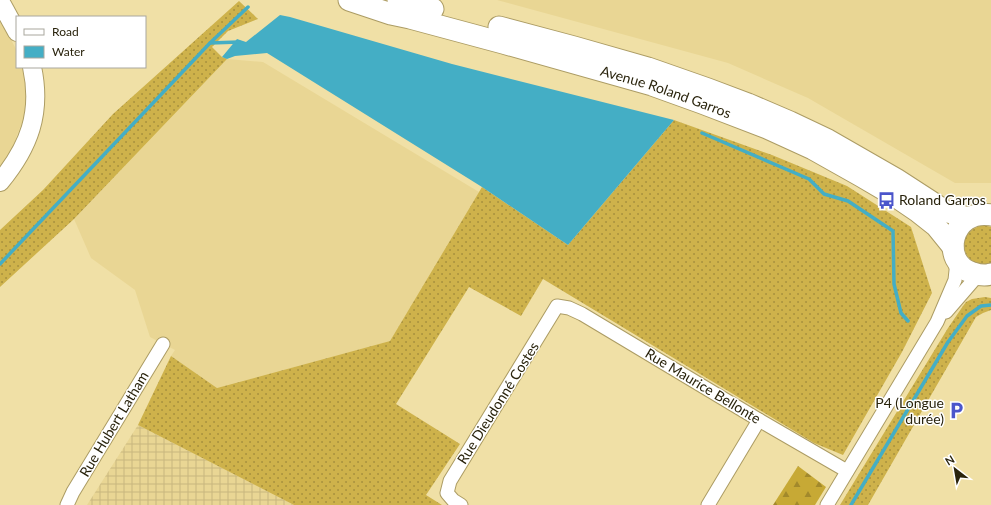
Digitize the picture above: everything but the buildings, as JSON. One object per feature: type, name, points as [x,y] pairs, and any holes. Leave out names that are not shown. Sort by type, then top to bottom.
[{"type":"main road","name":"Avenue Roland Garros","points":[[349,0],[391,14],[496,41],[652,85],[767,128],[813,149],[895,196],[936,226],[963,268],[970,272],[987,275]]},
{"type":"main road","name":"Avenue Roland Garros","points":[[398,0],[611,57],[648,68],[728,96],[828,140],[896,180],[945,212],[983,214]]},
{"type":"main road","points":[[955,254],[953,239],[956,231],[961,224],[983,214]]},
{"type":"street","points":[[0,1],[16,30]]},
{"type":"street","points":[[0,182],[19,154],[30,132],[36,95],[32,68]]},
{"type":"street","points":[[827,505],[936,322],[955,280],[955,254]]},
{"type":"street","points":[[936,322],[987,275]]},
{"type":"street","name":"Rue Maurice Bellonte","points":[[557,306],[569,308],[582,314],[847,471]]},
{"type":"street","name":"Rue Dieudonné Costes","points":[[457,503],[447,493],[450,481],[557,306]]},
{"type":"street","name":"Rue Hubert Latham","points":[[67,505],[73,492],[163,344]]},
{"type":"street","points":[[708,505],[759,420]]},
{"type":"shaded area","points":[[497,0],[991,0],[991,183],[955,183],[808,98],[728,63]]},
{"type":"shaded area","points":[[239,1],[258,19],[228,31],[212,47],[222,57],[227,59],[74,219],[0,287],[0,230],[43,190],[113,114]]},
{"type":"shaded area","points":[[0,19],[16,49],[16,68],[22,68],[26,88],[26,113],[12,151],[0,166]]},
{"type":"shaded area","points":[[227,59],[263,62],[479,192],[390,341],[217,388],[171,356],[175,350],[150,337],[135,290],[91,258],[74,219]]},
{"type":"shaded area","points":[[674,120],[772,155],[847,186],[911,227],[932,293],[902,352],[843,455],[814,443],[543,279],[521,316],[469,287],[396,404],[460,444],[426,495],[442,505],[294,505],[138,425],[171,356],[217,388],[390,341],[482,187],[568,245]]},
{"type":"shaded area","points":[[984,225],[991,227],[991,263],[981,264],[973,262],[968,257],[964,242],[967,235],[974,229]]},
{"type":"shaded area","points":[[985,297],[991,298],[991,310],[976,317],[868,505],[840,505],[963,306],[966,302],[972,299]]},
{"type":"shaded area","points":[[138,425],[294,505],[87,505]]},
{"type":"green space","points":[[798,466],[826,487],[815,505],[773,505]]},
{"type":"water","points":[[280,15],[452,64],[674,120],[568,245],[482,187],[267,53],[235,56],[227,59],[222,57],[237,39],[246,42]]},
{"type":"waterway","points":[[0,264],[210,43],[248,7]]},
{"type":"waterway","points":[[210,43],[239,42]]},
{"type":"waterway","points":[[702,133],[809,179],[824,194],[848,201],[893,231],[894,284],[901,313],[908,321]]},
{"type":"waterway","points":[[851,505],[948,342],[967,316],[981,306],[991,305]]},
{"type":"place","name":"Roland Garros","points":[[886,200]]},
{"type":"place","name":"P4 (Longue durée)","points":[[957,411]]}]
